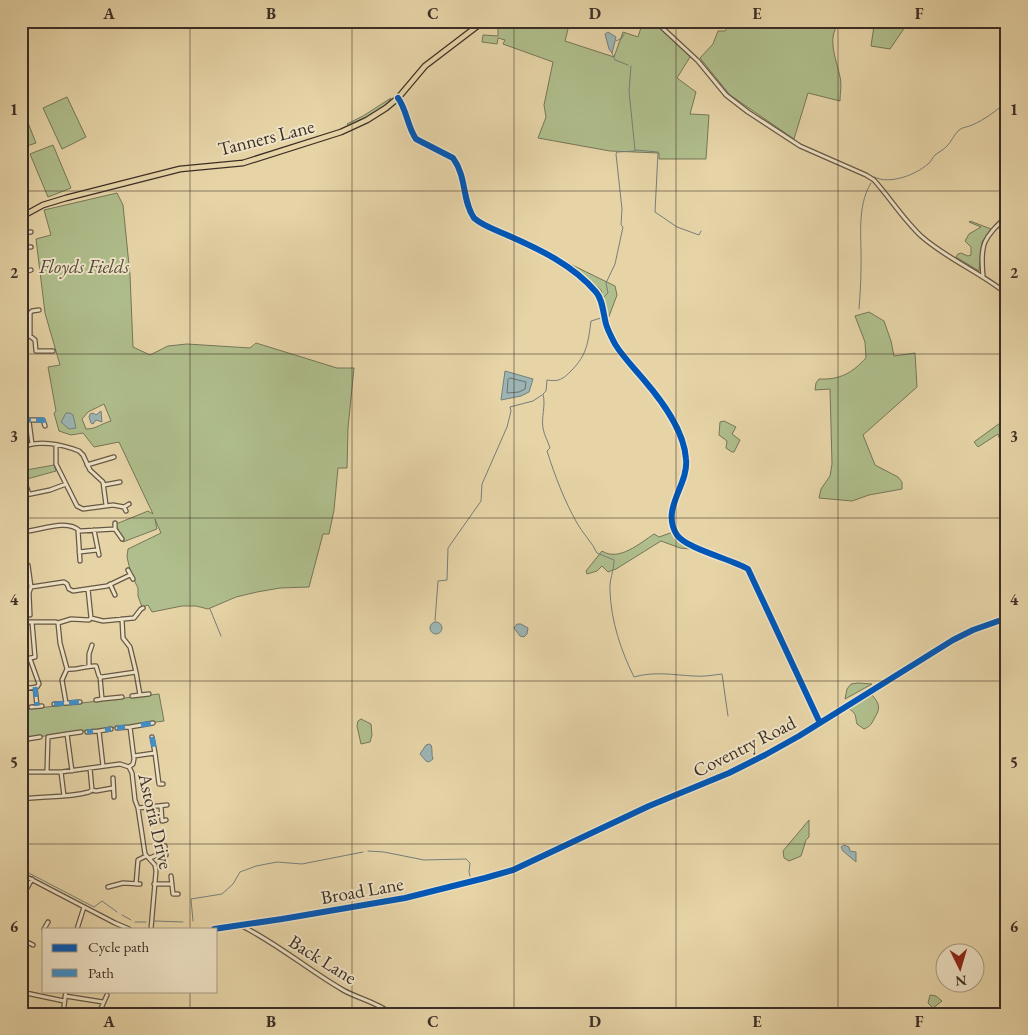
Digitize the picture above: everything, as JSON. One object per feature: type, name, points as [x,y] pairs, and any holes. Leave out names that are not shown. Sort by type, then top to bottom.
[{"type":"main road","name":"Tanners Lane","points":[[21,217],[44,205],[73,196],[180,169],[243,163],[327,138],[366,120],[386,108],[398,98],[425,66],[484,21]]},
{"type":"street","points":[[656,21],[698,61],[726,96],[800,146],[874,180],[921,236],[948,256],[983,276],[1007,294]]},
{"type":"street","points":[[398,98],[402,102],[412,133],[416,139],[453,158],[463,179],[469,210],[474,218],[564,264],[598,294],[607,326],[616,346],[662,404],[678,431],[683,445],[687,460],[686,470],[675,496],[672,509],[673,524],[677,534],[688,544],[748,569],[820,723]]},
{"type":"street","points":[[983,276],[984,242],[987,236],[1007,216]]},
{"type":"street","points":[[21,232],[31,232]]},
{"type":"street","points":[[21,247],[31,246]]},
{"type":"street","points":[[21,283],[24,280],[23,273],[31,270]]},
{"type":"street","points":[[39,310],[28,313],[30,336],[34,340],[36,351],[53,350]]},
{"type":"street","points":[[21,338],[30,336]]},
{"type":"street","points":[[21,420],[43,420],[45,426]]},
{"type":"street","points":[[29,421],[32,444]]},
{"type":"street","points":[[21,449],[32,444],[42,443],[79,451],[87,465],[101,479],[104,485],[106,505]]},
{"type":"street","points":[[56,445],[56,464],[74,503],[79,507],[85,508],[106,505],[124,506],[128,504]]},
{"type":"street","points":[[87,465],[114,457]]},
{"type":"street","points":[[21,464],[29,494]]},
{"type":"street","points":[[104,485],[120,482]]},
{"type":"street","points":[[21,496],[66,484]]},
{"type":"street","points":[[124,506],[126,511]]},
{"type":"street","points":[[115,523],[122,539]]},
{"type":"street","points":[[21,532],[72,525],[78,530],[80,561]]},
{"type":"street","points":[[78,530],[116,529]]},
{"type":"street","points":[[94,530],[97,550],[100,555]]},
{"type":"street","points":[[79,552],[97,550]]},
{"type":"street","points":[[21,564],[28,565],[32,610],[30,615]]},
{"type":"street","points":[[31,586],[64,582],[71,591],[88,589],[132,577],[128,570]]},
{"type":"street","points":[[110,584],[115,595]]},
{"type":"street","points":[[88,589],[91,618]]},
{"type":"street","points":[[21,622],[54,621],[58,623],[71,619],[122,619],[136,617],[143,608]]},
{"type":"street","name":"Coventry Road","points":[[513,870],[649,806],[729,773],[800,736],[952,640],[1007,618]]},
{"type":"street","points":[[122,619],[123,638],[130,647],[140,695]]},
{"type":"street","points":[[21,660],[34,658],[36,655],[32,622]]},
{"type":"street","points":[[58,623],[60,642],[67,669],[62,680],[66,703]]},
{"type":"street","points":[[89,666],[92,645]]},
{"type":"street","points":[[30,659],[38,684],[35,687],[40,706],[31,707]]},
{"type":"street","points":[[67,669],[75,670],[97,666],[102,699]]},
{"type":"street","points":[[100,677],[136,672]]},
{"type":"street","points":[[21,689],[35,687]]},
{"type":"street","points":[[132,696],[150,694]]},
{"type":"street","points":[[96,700],[122,697]]},
{"type":"street","points":[[54,704],[80,702]]},
{"type":"street","points":[[117,728],[153,724]]},
{"type":"street","points":[[129,767],[133,764],[134,756],[130,726]]},
{"type":"street","points":[[87,732],[111,729]]},
{"type":"street","points":[[99,731],[102,766]]},
{"type":"street","points":[[47,772],[48,737],[81,732]]},
{"type":"street","points":[[67,734],[72,771]]},
{"type":"street","points":[[21,740],[40,737]]},
{"type":"street","points":[[152,737],[159,785]]},
{"type":"street","points":[[134,756],[155,753]]},
{"type":"street","name":"Astoria Drive","points":[[21,772],[60,772],[120,764],[129,767],[132,773],[135,800],[148,857],[155,865],[151,928]]},
{"type":"street","points":[[90,768],[92,790]]},
{"type":"street","points":[[60,772],[64,796]]},
{"type":"street","points":[[113,778],[114,797]]},
{"type":"street","points":[[21,799],[64,796],[113,788]]},
{"type":"street","points":[[138,808],[167,805]]},
{"type":"street","points":[[161,806],[162,820]]},
{"type":"street","points":[[108,887],[138,884],[138,860],[157,855],[166,856],[165,846]]},
{"type":"street","name":"Broad Lane","points":[[218,928],[405,898],[513,870]]},
{"type":"street","points":[[21,874],[128,928]]},
{"type":"street","points":[[171,876],[173,894],[178,894]]},
{"type":"street","points":[[21,899],[32,879]]},
{"type":"street","points":[[112,881],[114,886]]},
{"type":"street","points":[[154,884],[172,884]]},
{"type":"street","points":[[77,928],[84,907]]},
{"type":"street","points":[[45,928],[48,922]]},
{"type":"street","name":"Back Lane","points":[[240,925],[256,933],[344,991],[379,1005],[392,1014]]},
{"type":"street","points":[[21,964],[25,941],[33,945]]},
{"type":"street","points":[[21,989],[26,993],[64,1001]]},
{"type":"street","points":[[63,1014],[66,994],[103,1002]]},
{"type":"street","points":[[99,1013],[107,995]]},
{"type":"green space","points":[[488,21],[570,21],[565,41],[614,57],[623,32],[638,37],[643,21],[656,25],[668,34],[690,57],[677,78],[696,92],[690,114],[709,115],[706,159],[659,159],[659,153],[610,151],[538,138],[546,117],[544,105],[553,62],[503,44],[505,40],[498,38],[497,44],[482,42],[483,35],[498,36],[498,29],[487,23]]},
{"type":"green space","points":[[712,21],[844,21],[844,23],[839,24],[833,36],[835,57],[841,80],[840,101],[808,93],[794,139],[730,95],[700,58],[713,44],[718,31],[725,31],[728,27]]},
{"type":"green space","points":[[907,24],[890,49],[871,46],[874,26]]},
{"type":"green space","points":[[67,97],[86,137],[62,149],[43,108]]},
{"type":"green space","points":[[391,98],[388,103],[372,115],[349,126],[347,124],[363,116]]},
{"type":"green space","points":[[21,105],[36,143],[21,148]]},
{"type":"green space","points":[[53,145],[71,188],[48,197],[30,154]]},
{"type":"green space","name":"Floyds Fields","points":[[117,193],[123,205],[130,275],[133,347],[150,355],[168,346],[187,344],[250,348],[256,343],[337,368],[354,368],[348,428],[347,468],[338,468],[334,510],[329,534],[323,534],[309,587],[280,588],[257,592],[236,597],[208,609],[196,606],[182,606],[152,612],[148,605],[142,607],[138,596],[138,588],[131,574],[127,557],[128,549],[161,533],[155,519],[157,529],[123,542],[116,524],[148,511],[153,514],[119,442],[94,447],[83,433],[71,435],[59,431],[54,413],[56,411],[48,367],[60,365],[45,313],[36,239],[51,235],[44,210]],"holes":[[[104,404],[111,421],[86,429],[82,419],[88,412]]]},
{"type":"green space","points":[[970,221],[991,229],[982,242],[979,271],[956,257],[961,253],[968,256],[971,255],[971,247],[965,241],[969,234],[981,227]]},
{"type":"green space","points":[[564,261],[615,286],[617,295],[608,319],[601,290]]},
{"type":"green space","points":[[869,312],[884,321],[894,356],[915,353],[917,387],[863,435],[875,465],[898,477],[902,482],[902,489],[869,495],[852,501],[819,498],[821,489],[830,476],[832,464],[830,389],[815,390],[816,383],[819,379],[839,377],[845,374],[856,368],[866,358],[865,342],[855,316]]},
{"type":"green space","points":[[1007,418],[1007,461],[998,434],[978,447],[974,442]]},
{"type":"green space","points":[[724,421],[736,427],[732,434],[740,440],[734,452],[726,448],[727,441],[719,435],[720,422]]},
{"type":"green space","points":[[54,465],[56,471],[27,479],[26,470]]},
{"type":"green space","points":[[673,532],[682,542],[700,550],[680,548],[661,541],[616,569],[608,572],[602,566],[597,571],[587,574],[586,571],[602,551],[609,554],[622,553],[654,534],[659,537]]},
{"type":"green space","points":[[851,684],[872,684],[845,699],[847,689]]},
{"type":"green space","points":[[159,694],[164,721],[21,739],[21,710]]},
{"type":"green space","points":[[872,695],[879,708],[871,724],[864,729],[857,724],[855,714],[849,709]]},
{"type":"green space","points":[[361,719],[371,724],[372,735],[370,742],[361,744],[357,726],[358,721]]},
{"type":"green space","points":[[809,820],[809,837],[806,840],[801,856],[789,861],[784,858],[783,851]]},
{"type":"green space","points":[[930,995],[936,996],[942,1001],[933,1008],[928,1003]]},
{"type":"water","points":[[608,32],[616,37],[612,53],[605,34]]},
{"type":"water","points":[[505,371],[533,379],[529,392],[521,396],[501,400]]},
{"type":"water","points":[[101,411],[102,422],[96,420],[93,424],[91,423],[90,414],[96,415]]},
{"type":"water","points":[[66,413],[73,415],[76,428],[69,429],[61,422]]},
{"type":"water","points":[[434,622],[438,622],[442,628],[438,634],[434,634],[430,630],[430,626]]},
{"type":"water","points":[[517,624],[528,628],[527,634],[524,637],[520,636],[514,628]]},
{"type":"water","points":[[429,744],[432,747],[433,759],[429,762],[420,754],[426,745]]},
{"type":"water","points":[[844,845],[849,847],[850,851],[856,852],[856,862],[843,851],[841,847]]},
{"type":"waterway","points":[[616,41],[622,38],[624,34]]},
{"type":"waterway","points":[[612,53],[615,60],[628,65]]},
{"type":"waterway","points":[[606,317],[603,298],[608,293],[606,283],[615,264],[623,227],[621,225],[622,209],[616,154],[617,152],[635,151],[629,91],[631,66]]},
{"type":"waterway","points":[[874,177],[887,180],[902,178],[916,172],[947,146],[960,130],[986,118],[1007,101]]},
{"type":"waterway","points":[[635,150],[658,152],[655,212],[677,227],[699,235],[701,231]]},
{"type":"waterway","points":[[859,309],[863,202],[871,183]]},
{"type":"waterway","points":[[601,318],[591,321],[584,354],[576,365],[563,378],[555,381],[547,380],[546,391],[543,394],[544,433],[550,448],[547,451],[564,497],[579,527],[597,553],[614,560],[610,587],[612,613],[621,646],[634,677],[657,674],[697,676],[722,674],[728,716]]},
{"type":"waterway","points":[[435,621],[438,581],[447,580],[448,548],[481,501],[482,484],[507,427],[511,411],[510,407],[533,401],[542,395]]},
{"type":"waterway","points":[[210,609],[221,636]]},
{"type":"waterway","points":[[368,851],[384,852],[424,860],[466,859],[470,863],[470,876]]},
{"type":"waterway","points":[[193,921],[191,899],[222,894],[233,884],[240,872],[256,866],[277,862],[302,864],[363,852]]},
{"type":"waterway","points":[[21,869],[94,907],[102,901],[117,912]]},
{"type":"waterway","points":[[122,915],[131,920]]},
{"type":"waterway","points":[[155,921],[183,922]]},
{"type":"waterway","points":[[135,922],[146,922]]},
{"type":"marked path","points":[[21,420],[43,420],[45,426]]},
{"type":"marked path","points":[[35,687],[37,706]]},
{"type":"marked path","points":[[54,704],[80,702]]},
{"type":"marked path","points":[[141,725],[153,723]]},
{"type":"marked path","points":[[117,728],[125,727]]},
{"type":"marked path","points":[[105,730],[111,729]]},
{"type":"marked path","points":[[87,732],[93,731]]},
{"type":"marked path","points":[[152,737],[154,747]]},
{"type":"cycle path","points":[[398,98],[416,139],[453,158],[461,173],[470,211],[474,218],[485,226],[531,246],[555,259],[587,282],[596,292],[607,327],[615,344],[665,407],[681,437],[686,459],[686,469],[673,506],[673,525],[677,535],[690,545],[748,569],[820,723]]},
{"type":"cycle path","points":[[218,928],[405,898],[513,870],[649,806],[729,773],[765,755],[799,736],[953,640],[973,630],[1007,618]]}]
